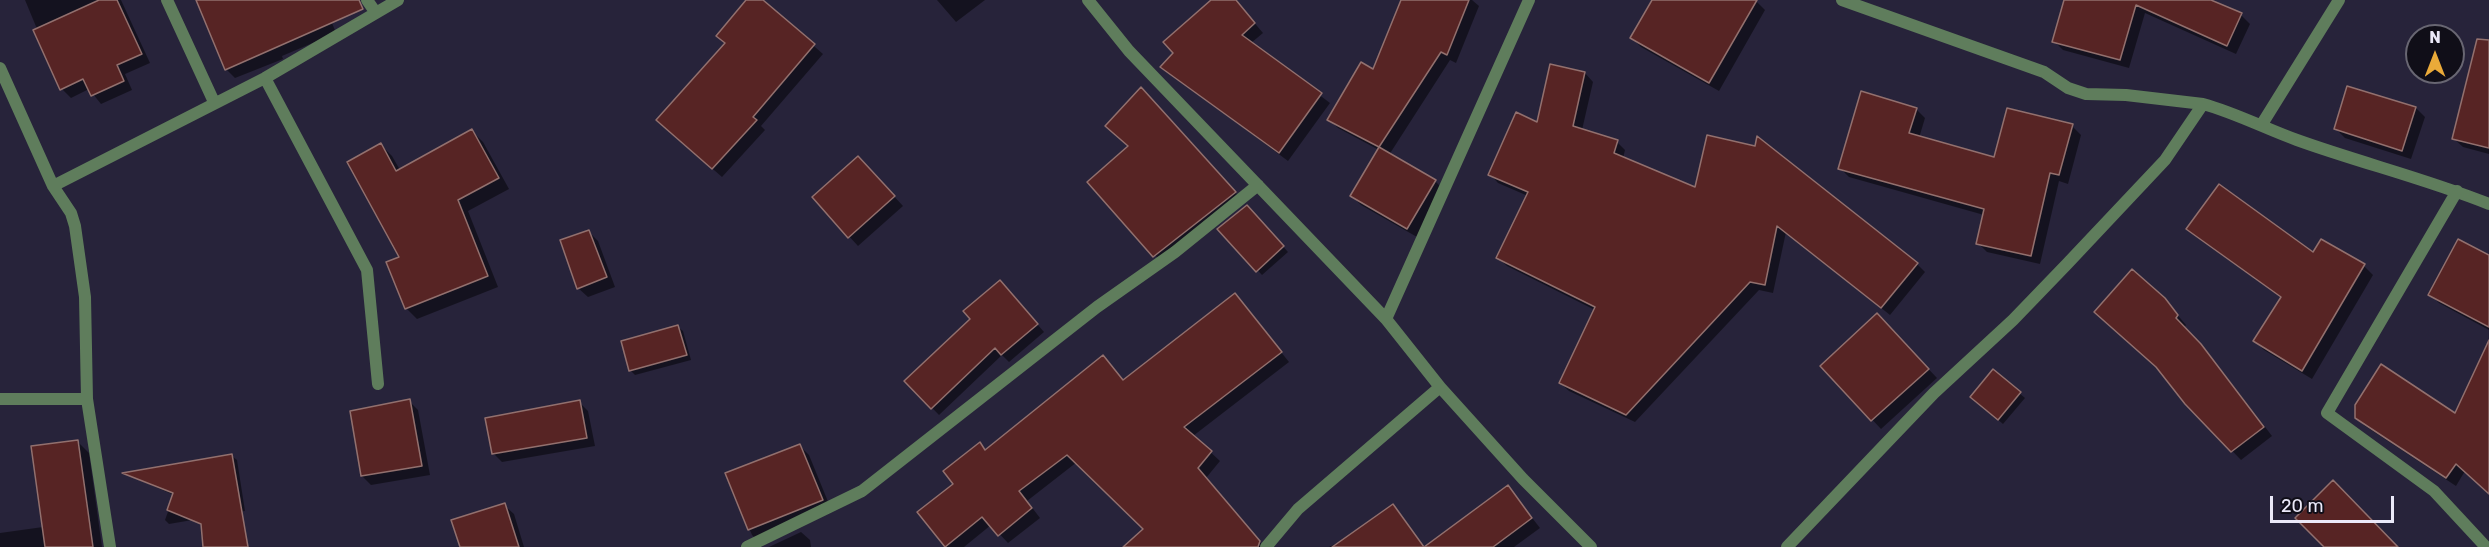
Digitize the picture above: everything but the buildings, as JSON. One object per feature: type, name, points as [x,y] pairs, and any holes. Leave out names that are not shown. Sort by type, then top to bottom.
[{"type":"street","points":[[168,0],[214,102]]},
{"type":"street","points":[[367,0],[376,13]]},
{"type":"street","points":[[53,186],[265,78],[398,0]]},
{"type":"street","points":[[1088,0],[1129,51],[1386,319],[1440,387],[1522,479],[1591,547]]},
{"type":"street","points":[[1386,319],[1529,0]]},
{"type":"street","points":[[1842,0],[2044,72],[2068,88],[2086,94],[2126,95],[2203,104],[2262,124],[2295,140],[2457,191],[2489,204]]},
{"type":"street","points":[[2262,124],[2339,0]]},
{"type":"street","points":[[0,68],[53,186],[71,213],[75,226],[85,297],[87,399],[110,547]]},
{"type":"street","points":[[265,78],[367,270],[378,384]]},
{"type":"street","points":[[1787,547],[1934,393],[2013,320],[2067,264],[2165,159],[2203,104]]},
{"type":"street","points":[[747,547],[862,491],[1097,307],[1175,252],[1258,185]]},
{"type":"street","points":[[2457,191],[2327,413],[2434,491],[2486,547]]},
{"type":"street","points":[[1266,547],[1298,509],[1440,387]]},
{"type":"street","points":[[0,399],[87,399]]}]
